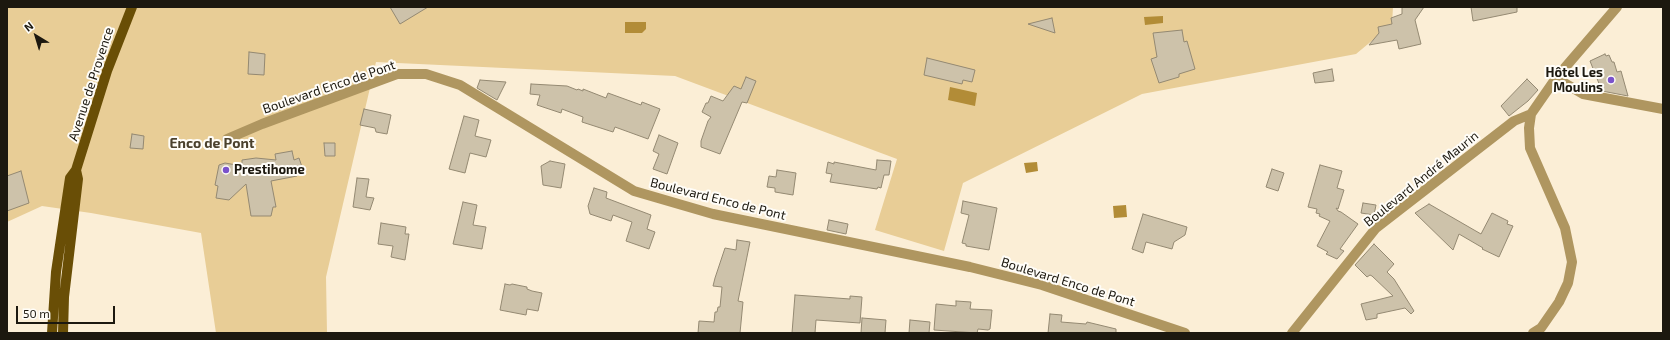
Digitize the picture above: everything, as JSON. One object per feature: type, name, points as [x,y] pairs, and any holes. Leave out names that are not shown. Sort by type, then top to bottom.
[{"type":"main road","name":"Avenue de Provence","points":[[52,333],[53,295],[59,243],[70,178],[76,170],[107,71],[132,7]]},
{"type":"main road","name":"Avenue de Provence","points":[[63,333],[64,297],[78,179],[76,170]]},
{"type":"street","points":[[1533,333],[1541,328],[1559,302],[1568,283],[1572,262],[1565,228],[1530,148],[1529,128],[1531,114],[1556,78],[1617,7]]},
{"type":"street","name":"Boulevard Enco de Pont","points":[[227,139],[262,124],[397,74],[426,74],[460,85],[634,190],[713,214],[970,266],[1042,285],[1185,333]]},
{"type":"street","points":[[1556,78],[1583,94],[1663,109]]},
{"type":"street","name":"Boulevard André Maurin","points":[[1292,333],[1376,228],[1514,121],[1531,114]]},
{"type":"shaded area","points":[[7,7],[1393,7],[1392,24],[1356,54],[1142,94],[963,183],[944,251],[875,230],[897,159],[675,76],[376,62],[326,277],[327,333],[216,333],[201,233],[91,213],[42,206],[7,222]]},
{"type":"shaded area","points":[[1163,16],[1163,23],[1145,25],[1144,17]]},
{"type":"shaded area","points":[[625,22],[646,22],[646,29],[642,33],[625,33]]},
{"type":"shaded area","points":[[950,87],[977,93],[975,106],[948,100]]},
{"type":"shaded area","points":[[1037,162],[1038,171],[1026,173],[1024,163]]},
{"type":"shaded area","points":[[1126,205],[1127,217],[1114,218],[1113,206]]},
{"type":"building","points":[[390,7],[428,7],[400,24]]},
{"type":"building","points":[[1402,7],[1424,7],[1415,20],[1421,44],[1399,49],[1397,40],[1369,45],[1379,33],[1378,27],[1392,24],[1391,18],[1402,14]]},
{"type":"building","points":[[1471,7],[1517,7],[1517,12],[1473,21]]},
{"type":"building","points":[[1052,18],[1055,33],[1028,24]]},
{"type":"building","points":[[1182,30],[1184,42],[1187,41],[1195,69],[1179,74],[1179,77],[1159,83],[1151,59],[1157,57],[1153,33]]},
{"type":"building","points":[[249,52],[265,54],[264,75],[248,74]]},
{"type":"building","name":"Hôtel Les Moulins","points":[[1605,54],[1606,56],[1609,55],[1612,62],[1614,62],[1617,72],[1621,71],[1628,96],[1602,91],[1590,61]]},
{"type":"building","points":[[927,58],[975,70],[972,82],[963,80],[962,84],[924,75]]},
{"type":"building","points":[[1332,69],[1334,81],[1315,83],[1313,73]]},
{"type":"building","points":[[746,77],[756,81],[747,103],[742,102],[720,154],[701,147],[701,141],[708,121],[711,117],[702,112],[706,103],[708,103],[711,96],[723,101],[734,86],[741,89]]},
{"type":"building","points":[[1527,79],[1538,90],[1528,101],[1509,116],[1501,106]]},
{"type":"building","points":[[480,80],[506,82],[497,100],[477,88]]},
{"type":"building","points":[[531,84],[567,86],[577,90],[583,91],[583,89],[606,98],[608,93],[641,105],[642,102],[660,109],[648,139],[615,127],[613,132],[582,122],[583,117],[562,109],[561,113],[537,105],[540,95],[530,94]]},
{"type":"building","points":[[364,109],[391,115],[387,134],[376,132],[375,128],[360,125]]},
{"type":"building","points":[[464,116],[479,120],[475,136],[491,140],[486,157],[470,153],[465,173],[449,169]]},
{"type":"building","points":[[132,134],[144,136],[143,149],[130,148]]},
{"type":"building","points":[[659,135],[678,143],[667,174],[653,169],[659,154],[653,151]]},
{"type":"building","points":[[324,143],[335,143],[335,156],[325,156]]},
{"type":"building","points":[[292,151],[294,160],[299,158],[303,170],[296,171],[297,176],[271,181],[276,207],[273,207],[271,216],[251,216],[246,184],[229,200],[216,198],[218,186],[215,185],[219,165],[225,163],[242,166],[242,160],[256,158],[276,160],[275,154]]},
{"type":"building","points":[[877,160],[891,161],[889,175],[884,175],[881,188],[878,187],[877,189],[830,182],[832,174],[826,173],[828,162],[876,170]]},
{"type":"building","points":[[550,161],[565,164],[561,188],[543,185],[541,166]]},
{"type":"building","points":[[1320,165],[1342,171],[1337,188],[1344,190],[1338,209],[1336,208],[1338,211],[1358,224],[1340,249],[1344,251],[1337,259],[1326,254],[1328,252],[1317,246],[1330,221],[1319,216],[1320,214],[1316,213],[1317,209],[1308,207]]},
{"type":"building","points":[[1272,169],[1284,173],[1278,191],[1266,187]]},
{"type":"building","points":[[777,170],[796,173],[793,195],[775,192],[775,188],[767,187],[769,176],[776,177]]},
{"type":"building","points":[[21,171],[29,203],[7,211],[7,176]]},
{"type":"building","points":[[357,178],[369,179],[366,197],[374,198],[370,210],[353,207]]},
{"type":"building","points":[[594,188],[607,192],[606,198],[651,215],[647,229],[655,232],[649,249],[626,241],[632,222],[613,215],[611,221],[590,214],[588,206]]},
{"type":"building","points":[[963,201],[997,208],[989,250],[966,246],[966,244],[962,243],[969,215],[961,213]]},
{"type":"building","points":[[463,202],[477,205],[473,225],[486,227],[482,249],[453,244]]},
{"type":"building","points":[[1363,203],[1376,205],[1374,215],[1361,213]]},
{"type":"building","points":[[1429,204],[1481,234],[1492,213],[1508,221],[1507,224],[1513,226],[1499,257],[1482,249],[1483,248],[1459,234],[1453,250],[1415,213]]},
{"type":"building","points":[[1143,214],[1187,227],[1185,235],[1174,242],[1172,249],[1146,242],[1143,253],[1132,249]]},
{"type":"building","points":[[829,220],[848,224],[846,234],[827,230]]},
{"type":"building","points":[[381,223],[406,227],[405,234],[409,234],[405,260],[391,257],[393,246],[378,244]]},
{"type":"building","points":[[737,240],[750,242],[738,301],[743,302],[740,333],[698,333],[699,321],[714,322],[715,312],[717,312],[718,307],[720,307],[722,287],[713,286],[715,278],[725,248],[736,250]]},
{"type":"building","points":[[1374,244],[1394,264],[1387,272],[1394,279],[1414,311],[1411,314],[1405,308],[1377,314],[1377,318],[1366,320],[1361,304],[1393,296],[1372,276],[1370,275],[1367,277],[1355,265]]},
{"type":"building","points":[[505,284],[527,287],[527,289],[532,291],[542,293],[538,311],[527,309],[526,315],[500,310]]},
{"type":"building","points":[[795,295],[850,299],[850,296],[862,297],[860,323],[816,320],[815,333],[792,333]]},
{"type":"building","points":[[956,301],[971,302],[970,309],[992,310],[990,329],[978,329],[977,333],[934,330],[936,304],[956,306]]},
{"type":"building","points":[[1050,314],[1062,315],[1061,322],[1086,324],[1087,322],[1116,329],[1116,333],[1048,333]]},
{"type":"building","points":[[862,318],[886,320],[885,333],[861,333]]},
{"type":"building","points":[[910,320],[930,322],[929,333],[909,333]]},
{"type":"place","name":"Hôtel Les Moulins","points":[[1611,80]]},
{"type":"place","name":"Prestihome","points":[[226,170]]},
{"type":"district","name":"Enco de Pont","points":[[212,143]]}]
